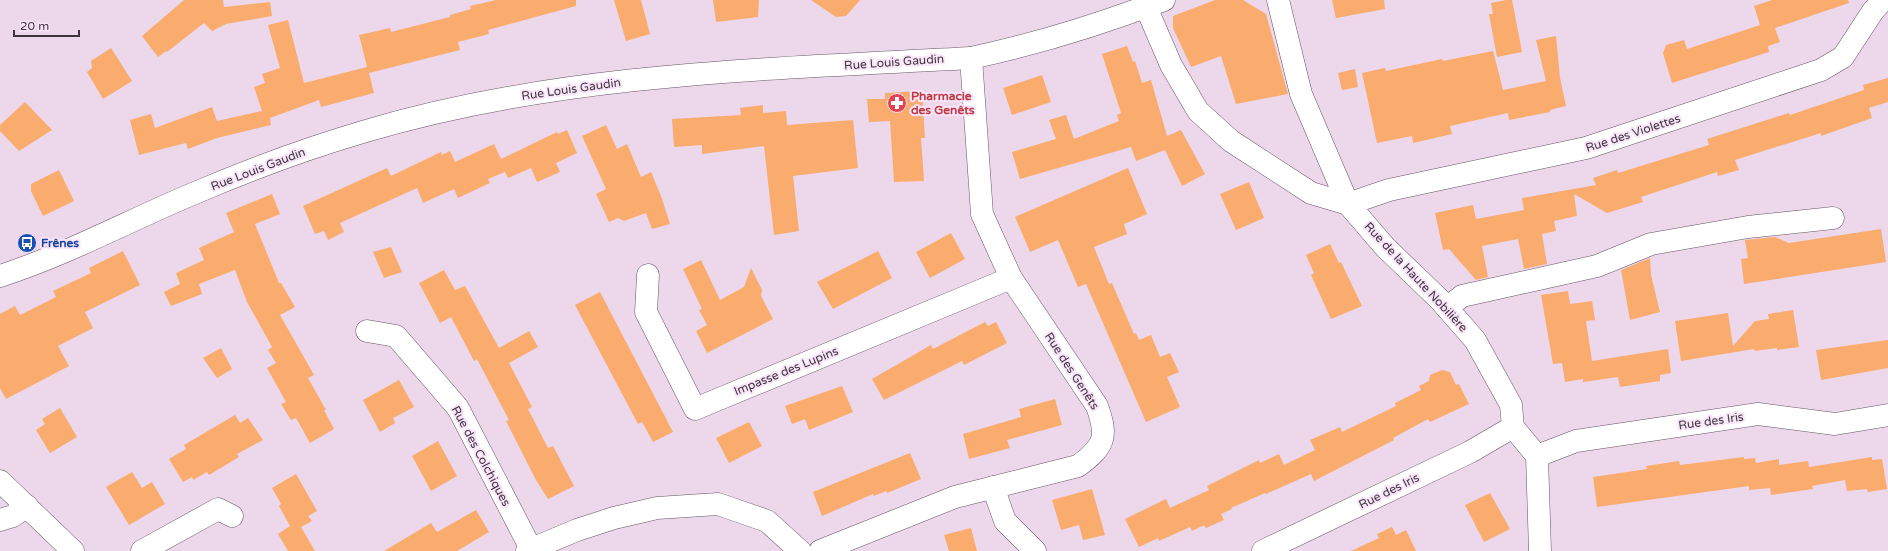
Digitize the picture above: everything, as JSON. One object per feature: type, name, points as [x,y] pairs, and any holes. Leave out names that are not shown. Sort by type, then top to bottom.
[{"type":"street","name":"Rue de la Haute Nobilière","points":[[1278,0],[1301,94],[1348,204],[1385,247],[1447,308],[1475,340],[1511,405],[1513,427]]},
{"type":"street","name":"Rue des Violettes","points":[[1348,204],[1389,190],[1586,148],[1821,70],[1844,57],[1873,11],[1883,0]]},
{"type":"street","points":[[1155,4],[1171,65],[1198,111],[1232,141],[1311,193],[1348,204]]},
{"type":"street","name":"Rue Louis Gaudin","points":[[0,276],[48,260],[194,193],[287,156],[365,131],[445,109],[519,96],[658,77],[971,58],[1010,50],[1058,37],[1155,4]]},
{"type":"street","name":"Rue des Genêts","points":[[820,551],[955,497],[1078,466],[1091,456],[1101,444],[1104,425],[1097,406],[1011,278],[982,214],[971,58]]},
{"type":"street","points":[[1447,308],[1462,296],[1597,266],[1651,244],[1748,227],[1833,218]]},
{"type":"street","name":"Impasse des Lupins","points":[[648,275],[646,312],[695,409],[1011,278]]},
{"type":"street","name":"Rue des Colchiques","points":[[367,331],[396,336],[458,408],[529,550]]},
{"type":"street","name":"Rue des Iris","points":[[1537,456],[1576,441],[1758,414],[1835,424],[1888,415]]},
{"type":"street","points":[[1513,427],[1537,456],[1540,551]]},
{"type":"street","name":"Rue des Iris","points":[[1263,551],[1470,452],[1513,427]]},
{"type":"street","points":[[0,481],[73,551]]},
{"type":"street","points":[[993,487],[1005,521],[1035,551]]},
{"type":"street","points":[[529,550],[577,530],[614,518],[657,508],[718,504],[767,521],[800,551]]},
{"type":"street","points":[[0,520],[13,516],[27,506]]},
{"type":"street","points":[[142,551],[218,509],[232,516]]},
{"type":"building","points":[[184,0],[223,0],[224,7],[270,2],[272,16],[226,24],[212,31],[204,23],[167,52],[166,51],[158,57],[142,36]]},
{"type":"building","points":[[496,0],[576,0],[576,6],[488,30],[489,34],[458,42],[460,50],[369,73],[374,93],[321,107],[319,100],[270,118],[271,125],[217,138],[188,149],[186,143],[139,155],[130,120],[151,114],[155,128],[212,107],[217,121],[262,111],[254,87],[265,83],[262,74],[280,68],[268,25],[288,20],[304,83],[367,67],[359,35],[390,28],[391,32],[450,17],[450,15],[471,9],[470,6]]},
{"type":"building","points":[[614,0],[641,0],[650,34],[626,41]]},
{"type":"building","points":[[713,0],[759,0],[758,17],[716,22]]},
{"type":"building","points":[[811,0],[860,0],[846,16],[836,17]]},
{"type":"building","points":[[1215,0],[1243,0],[1266,14],[1288,94],[1236,104],[1221,56],[1191,67],[1173,28],[1173,16]]},
{"type":"building","points":[[1332,0],[1384,0],[1385,9],[1336,18]]},
{"type":"building","points":[[1512,0],[1522,52],[1497,57],[1489,14],[1493,14],[1491,3]]},
{"type":"building","points":[[1772,0],[1848,0],[1849,3],[1775,28],[1780,42],[1768,46],[1769,52],[1672,83],[1663,53],[1666,45],[1684,40],[1687,49],[1760,25],[1754,6]]},
{"type":"building","points":[[1556,36],[1560,78],[1566,106],[1550,110],[1550,112],[1509,120],[1508,113],[1450,126],[1452,134],[1413,143],[1412,136],[1377,143],[1362,73],[1385,68],[1386,71],[1442,59],[1443,61],[1493,51],[1503,90],[1546,81],[1536,40]]},
{"type":"building","points":[[1127,46],[1133,62],[1135,61],[1142,83],[1151,80],[1167,136],[1181,130],[1205,174],[1182,186],[1165,150],[1136,161],[1131,147],[1020,179],[1012,152],[1056,139],[1049,120],[1066,115],[1074,139],[1119,121],[1117,115],[1121,113],[1102,54]]},
{"type":"building","points":[[111,48],[132,81],[103,99],[87,72],[92,68],[91,61]]},
{"type":"building","points":[[1355,69],[1358,87],[1342,90],[1338,73]]},
{"type":"building","points":[[1042,75],[1051,102],[1012,115],[1003,88]]},
{"type":"building","points":[[1888,78],[1888,102],[1869,108],[1872,118],[1821,136],[1821,133],[1735,160],[1739,170],[1718,176],[1717,172],[1641,197],[1643,202],[1607,213],[1574,194],[1577,216],[1554,221],[1556,231],[1542,234],[1547,264],[1524,269],[1518,239],[1482,246],[1488,277],[1476,280],[1449,249],[1443,250],[1435,213],[1473,205],[1476,219],[1524,210],[1522,198],[1596,185],[1593,178],[1617,170],[1618,173],[1709,145],[1707,139],[1789,113],[1790,115],[1864,90],[1863,85]]},
{"type":"building","points":[[922,91],[925,138],[921,138],[924,181],[894,182],[890,121],[869,122],[867,99],[885,99],[885,93]]},
{"type":"building","points":[[25,102],[52,130],[19,151],[0,131],[0,125]]},
{"type":"building","points":[[763,105],[763,113],[786,111],[787,125],[853,120],[858,168],[793,176],[799,231],[774,235],[764,146],[702,154],[702,145],[674,147],[672,119],[741,115],[740,108]]},
{"type":"building","points":[[606,125],[617,149],[627,144],[641,177],[651,172],[670,224],[652,229],[646,213],[624,221],[618,218],[609,222],[596,194],[606,189],[582,136]]},
{"type":"building","points":[[567,130],[577,153],[556,163],[560,172],[537,182],[531,168],[508,178],[505,172],[488,179],[490,183],[458,198],[454,189],[423,203],[417,188],[340,223],[344,232],[328,240],[324,231],[315,234],[303,206],[387,168],[391,176],[441,152],[442,155],[450,151],[455,162],[494,144],[501,159],[557,132],[558,134]]},
{"type":"building","points":[[1128,168],[1147,214],[1124,224],[1127,234],[1094,247],[1109,284],[1112,283],[1134,334],[1136,333],[1139,340],[1151,335],[1160,357],[1170,353],[1179,372],[1167,377],[1180,407],[1146,422],[1086,284],[1078,287],[1058,240],[1030,252],[1015,217]]},
{"type":"building","points":[[59,170],[74,201],[43,216],[31,191],[31,184]]},
{"type":"building","points":[[1249,182],[1264,218],[1236,230],[1220,194]]},
{"type":"building","points":[[272,194],[280,214],[255,224],[279,283],[281,283],[295,307],[280,315],[314,375],[308,378],[326,410],[324,410],[334,429],[310,443],[296,418],[291,420],[281,404],[286,402],[267,368],[276,363],[268,350],[272,347],[247,302],[235,270],[199,284],[202,294],[171,306],[164,292],[180,284],[176,273],[204,260],[199,248],[234,232],[226,213]]},
{"type":"building","points":[[1881,229],[1886,262],[1744,284],[1741,259],[1748,258],[1745,240],[1775,237],[1789,243]]},
{"type":"building","points":[[951,233],[965,259],[930,278],[916,252]]},
{"type":"building","points":[[1330,244],[1339,263],[1341,262],[1362,306],[1331,319],[1311,275],[1314,273],[1306,255]]},
{"type":"building","points":[[391,247],[402,272],[384,278],[373,252]]},
{"type":"building","points":[[123,251],[140,285],[85,312],[93,328],[58,346],[69,366],[6,399],[0,388],[0,314],[15,306],[20,315],[56,297],[53,291],[91,273],[89,268]]},
{"type":"building","points":[[878,251],[892,278],[833,309],[817,282]]},
{"type":"building","points":[[1650,258],[1651,275],[1660,312],[1630,320],[1621,270]]},
{"type":"building","points":[[701,260],[720,300],[744,287],[751,268],[762,290],[761,296],[773,319],[707,353],[696,331],[707,325],[699,310],[702,309],[683,269]]},
{"type":"building","points":[[444,270],[455,290],[465,286],[499,348],[529,331],[538,347],[509,363],[532,407],[528,409],[548,448],[553,446],[574,486],[548,499],[536,480],[506,421],[509,420],[477,359],[474,361],[451,317],[440,323],[419,283]]},
{"type":"building","points":[[1568,291],[1570,304],[1592,301],[1595,320],[1586,321],[1592,361],[1668,349],[1671,373],[1660,375],[1660,381],[1620,387],[1618,377],[1583,382],[1583,379],[1565,382],[1562,363],[1553,364],[1541,295]]},
{"type":"building","points":[[600,292],[673,432],[653,442],[642,422],[638,424],[575,305]]},
{"type":"building","points":[[1793,310],[1799,347],[1755,351],[1754,349],[1681,361],[1675,321],[1728,313],[1733,346],[1755,321],[1769,319],[1768,314]]},
{"type":"building","points":[[985,322],[988,326],[996,322],[1007,343],[964,365],[962,361],[884,400],[872,379],[931,345],[933,349]]},
{"type":"building","points":[[1888,340],[1888,368],[1821,380],[1816,350]]},
{"type":"building","points":[[221,348],[232,369],[217,378],[203,358]]},
{"type":"building","points":[[1442,370],[1450,372],[1456,385],[1459,384],[1469,404],[1430,422],[1428,419],[1393,438],[1394,440],[1314,481],[1311,474],[1231,508],[1232,509],[1221,514],[1224,520],[1206,528],[1204,525],[1192,531],[1190,527],[1159,541],[1158,538],[1139,547],[1125,519],[1166,499],[1170,508],[1209,490],[1207,486],[1259,460],[1260,463],[1279,454],[1284,465],[1315,450],[1310,440],[1340,427],[1342,432],[1396,406],[1395,403],[1421,390],[1419,386],[1429,381],[1430,375]]},
{"type":"building","points":[[399,380],[414,407],[393,418],[395,423],[380,432],[363,400]]},
{"type":"building","points":[[842,386],[853,412],[809,430],[805,419],[792,424],[785,406]]},
{"type":"building","points":[[1055,399],[1062,425],[1007,440],[1010,448],[969,459],[963,434],[1021,417],[1019,409]]},
{"type":"building","points":[[60,408],[77,437],[50,453],[36,430],[45,424],[42,419]]},
{"type":"building","points":[[235,415],[240,423],[248,418],[263,440],[237,454],[239,457],[209,475],[207,472],[193,480],[192,477],[183,482],[169,459],[186,449],[184,445]]},
{"type":"building","points":[[749,422],[762,446],[729,463],[716,438]]},
{"type":"building","points":[[438,441],[457,476],[431,491],[412,456]]},
{"type":"building","points":[[910,453],[921,479],[887,493],[886,491],[874,496],[873,494],[822,516],[813,492]]},
{"type":"building","points":[[1744,457],[1744,459],[1755,458],[1756,463],[1779,459],[1779,465],[1808,461],[1809,467],[1872,457],[1872,460],[1882,459],[1887,489],[1868,492],[1867,489],[1847,491],[1845,480],[1812,486],[1813,489],[1771,495],[1770,488],[1749,490],[1749,486],[1597,507],[1593,477],[1647,469],[1646,466],[1679,461],[1680,465]]},
{"type":"building","points":[[132,472],[142,488],[152,482],[165,504],[129,525],[106,487]]},
{"type":"building","points":[[296,474],[317,511],[308,516],[312,521],[301,527],[315,551],[288,551],[278,534],[290,526],[279,506],[281,504],[272,488]]},
{"type":"building","points":[[1092,489],[1105,535],[1083,540],[1079,525],[1061,530],[1052,500]]},
{"type":"building","points":[[1490,493],[1510,529],[1484,542],[1465,505]]},
{"type":"building","points":[[476,510],[489,532],[457,551],[384,551],[431,523],[437,532]]},
{"type":"building","points":[[1392,527],[1396,535],[1406,530],[1416,551],[1351,551],[1379,538],[1377,534]]},
{"type":"building","points":[[971,528],[977,551],[949,551],[944,535]]},
{"type":"place","name":"Pharmacie des Genêts","points":[[897,103]]},
{"type":"place","name":"Frênes","points":[[27,243]]}]
